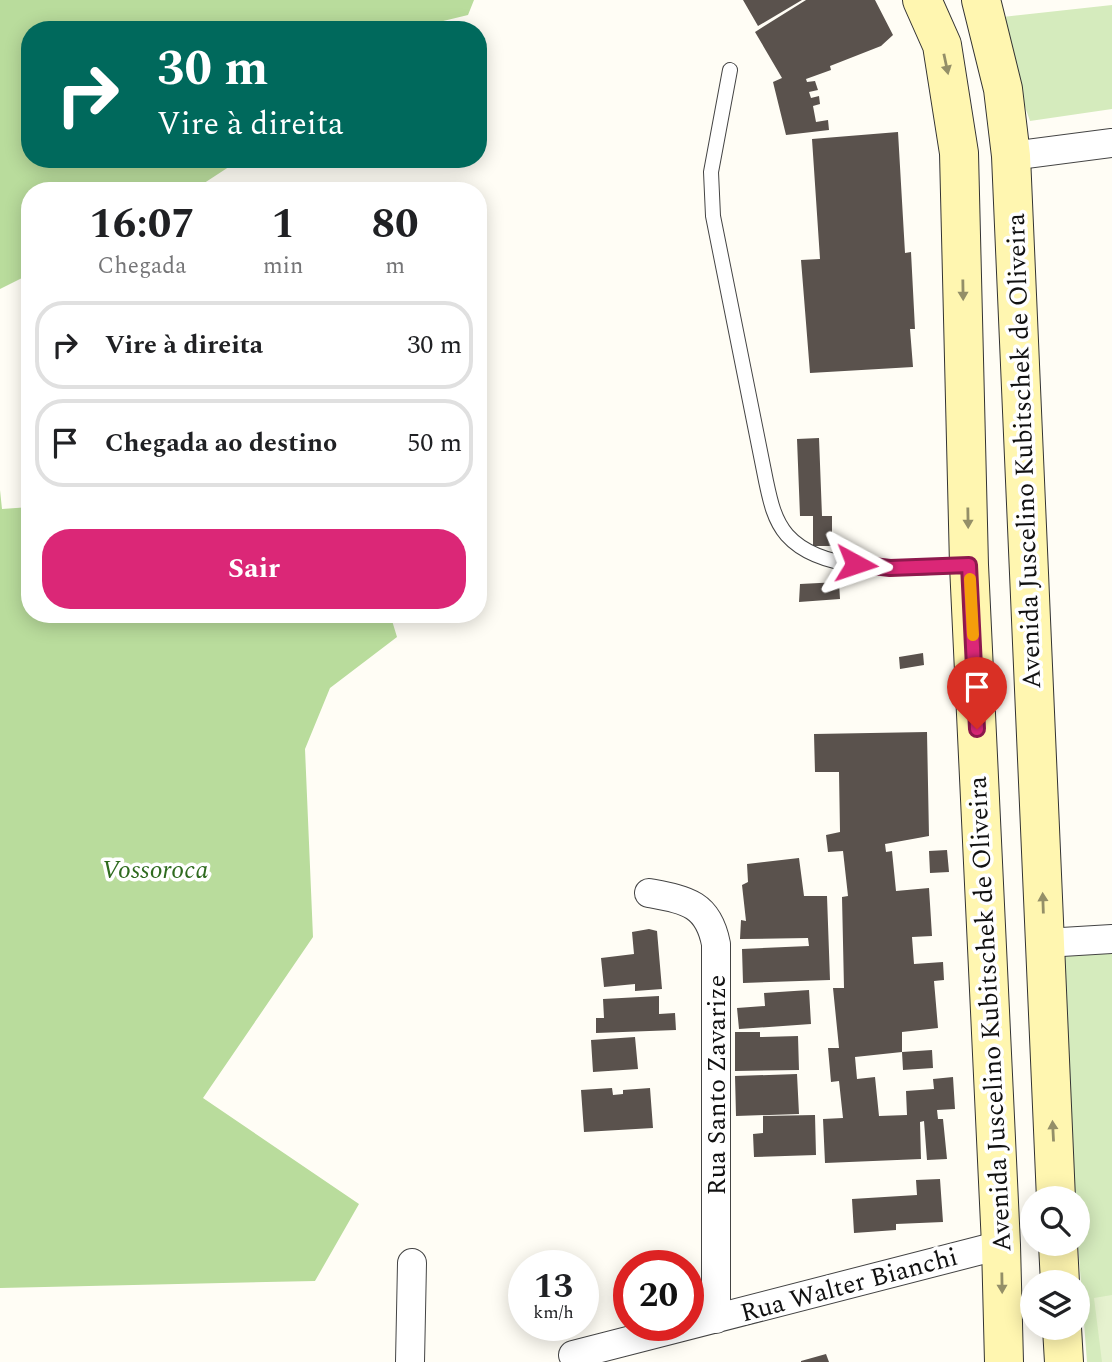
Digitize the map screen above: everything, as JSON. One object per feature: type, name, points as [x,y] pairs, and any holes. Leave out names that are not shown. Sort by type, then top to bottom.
[{"type":"main road","name":"Avenida Juscelino Kubitschek de Oliveira","points":[[922,0],[943,46],[959,153],[969,565],[1001,1245],[1004,1362]]},
{"type":"main road","name":"Avenida Juscelino Kubitschek de Oliveira","points":[[981,0],[1003,89],[1011,156],[1055,1186]]},
{"type":"main road","points":[[1063,1340],[1064,1362]]},
{"type":"street","points":[[1011,156],[1112,143]]},
{"type":"street","name":"Rua Santo Zavarize","points":[[649,893],[682,899],[701,910],[711,924],[716,944],[716,1319]]},
{"type":"street","points":[[1045,943],[1112,939]]},
{"type":"street","name":"Rua Walter Bianchi","points":[[573,1354],[1001,1245]]},
{"type":"street","points":[[410,1362],[412,1263]]},
{"type":"lane","points":[[730,70],[711,172],[713,216],[742,349],[766,481],[776,517],[797,544],[832,560],[890,568],[969,565]]},
{"type":"green space","points":[[0,0],[474,0],[468,15],[443,21],[21,21],[21,168],[227,168],[206,182],[21,182],[21,278],[0,289]]},
{"type":"green space","points":[[1112,5],[1112,109],[1030,121],[994,18]]},
{"type":"green space","name":"Vossoroca","points":[[0,490],[2,509],[21,508],[21,623],[393,623],[397,637],[330,688],[305,749],[313,937],[203,1098],[359,1204],[315,1281],[0,1288]]},
{"type":"green space","points":[[1112,951],[1112,1362],[1087,1362],[1085,1340],[1090,1340],[1090,1270],[1080,1270],[1079,1256],[1090,1256],[1090,1186],[1073,1186],[1054,957]]},
{"type":"green space","points":[[1112,1295],[1112,1362],[1102,1362],[1094,1298]]},
{"type":"building","points":[[743,0],[802,0],[758,26]]},
{"type":"building","points":[[806,0],[875,0],[893,35],[881,46],[830,66],[831,70],[806,79],[807,82],[815,81],[818,90],[809,92],[811,98],[819,96],[820,104],[813,106],[816,122],[828,120],[829,130],[786,135],[773,82],[782,78],[755,32]]},
{"type":"building","points":[[898,132],[905,253],[911,252],[915,329],[910,329],[913,367],[810,373],[801,260],[820,259],[812,139]]},
{"type":"building","points":[[819,438],[822,516],[832,516],[832,546],[813,546],[813,516],[800,516],[797,439]]},
{"type":"building","points":[[839,582],[840,599],[799,602],[800,584]]},
{"type":"building","points":[[923,653],[924,665],[900,669],[899,657]]},
{"type":"building","points":[[927,732],[929,836],[885,844],[886,852],[892,851],[896,891],[929,888],[932,936],[912,937],[914,964],[943,962],[944,980],[934,981],[938,1028],[902,1032],[902,1052],[855,1057],[857,1079],[875,1077],[879,1116],[907,1115],[906,1091],[934,1089],[933,1079],[953,1077],[955,1109],[937,1110],[938,1119],[943,1119],[947,1159],[927,1160],[924,1121],[920,1122],[921,1159],[825,1163],[823,1119],[843,1118],[839,1081],[831,1082],[828,1048],[839,1048],[833,988],[844,988],[842,897],[848,896],[843,851],[828,852],[826,835],[840,832],[839,772],[815,772],[814,734]]},
{"type":"building","points":[[947,850],[949,872],[930,873],[929,851]]},
{"type":"building","points":[[799,858],[804,896],[827,896],[830,980],[743,983],[742,949],[809,946],[808,938],[740,939],[741,920],[746,921],[742,885],[748,882],[747,864]]},
{"type":"building","points":[[649,929],[657,931],[662,989],[635,991],[635,984],[604,987],[601,958],[634,954],[632,932]]},
{"type":"building","points":[[809,990],[811,1024],[739,1029],[737,1008],[765,1006],[764,993]]},
{"type":"building","points":[[659,996],[659,1014],[675,1013],[676,1030],[596,1033],[596,1018],[604,1018],[603,999]]},
{"type":"building","points":[[735,1032],[760,1032],[760,1037],[798,1036],[799,1070],[735,1071]]},
{"type":"building","points":[[635,1037],[638,1069],[593,1072],[591,1040]]},
{"type":"building","points":[[932,1050],[933,1068],[903,1070],[902,1052]]},
{"type":"building","points":[[797,1074],[799,1114],[736,1116],[735,1076]]},
{"type":"building","points":[[612,1088],[613,1095],[623,1094],[623,1090],[650,1088],[653,1128],[584,1132],[581,1090]]},
{"type":"building","points":[[815,1115],[816,1155],[754,1157],[753,1134],[763,1133],[763,1116]]},
{"type":"building","points":[[940,1179],[943,1222],[896,1224],[896,1230],[854,1233],[852,1199],[917,1195],[916,1180]]},
{"type":"building","points":[[826,1354],[829,1362],[801,1362],[801,1361]]},
{"type":"slow traffic","points":[[970,579],[973,635]]},
{"type":"route","points":[[856,564],[890,568],[969,565],[977,729]]}]
